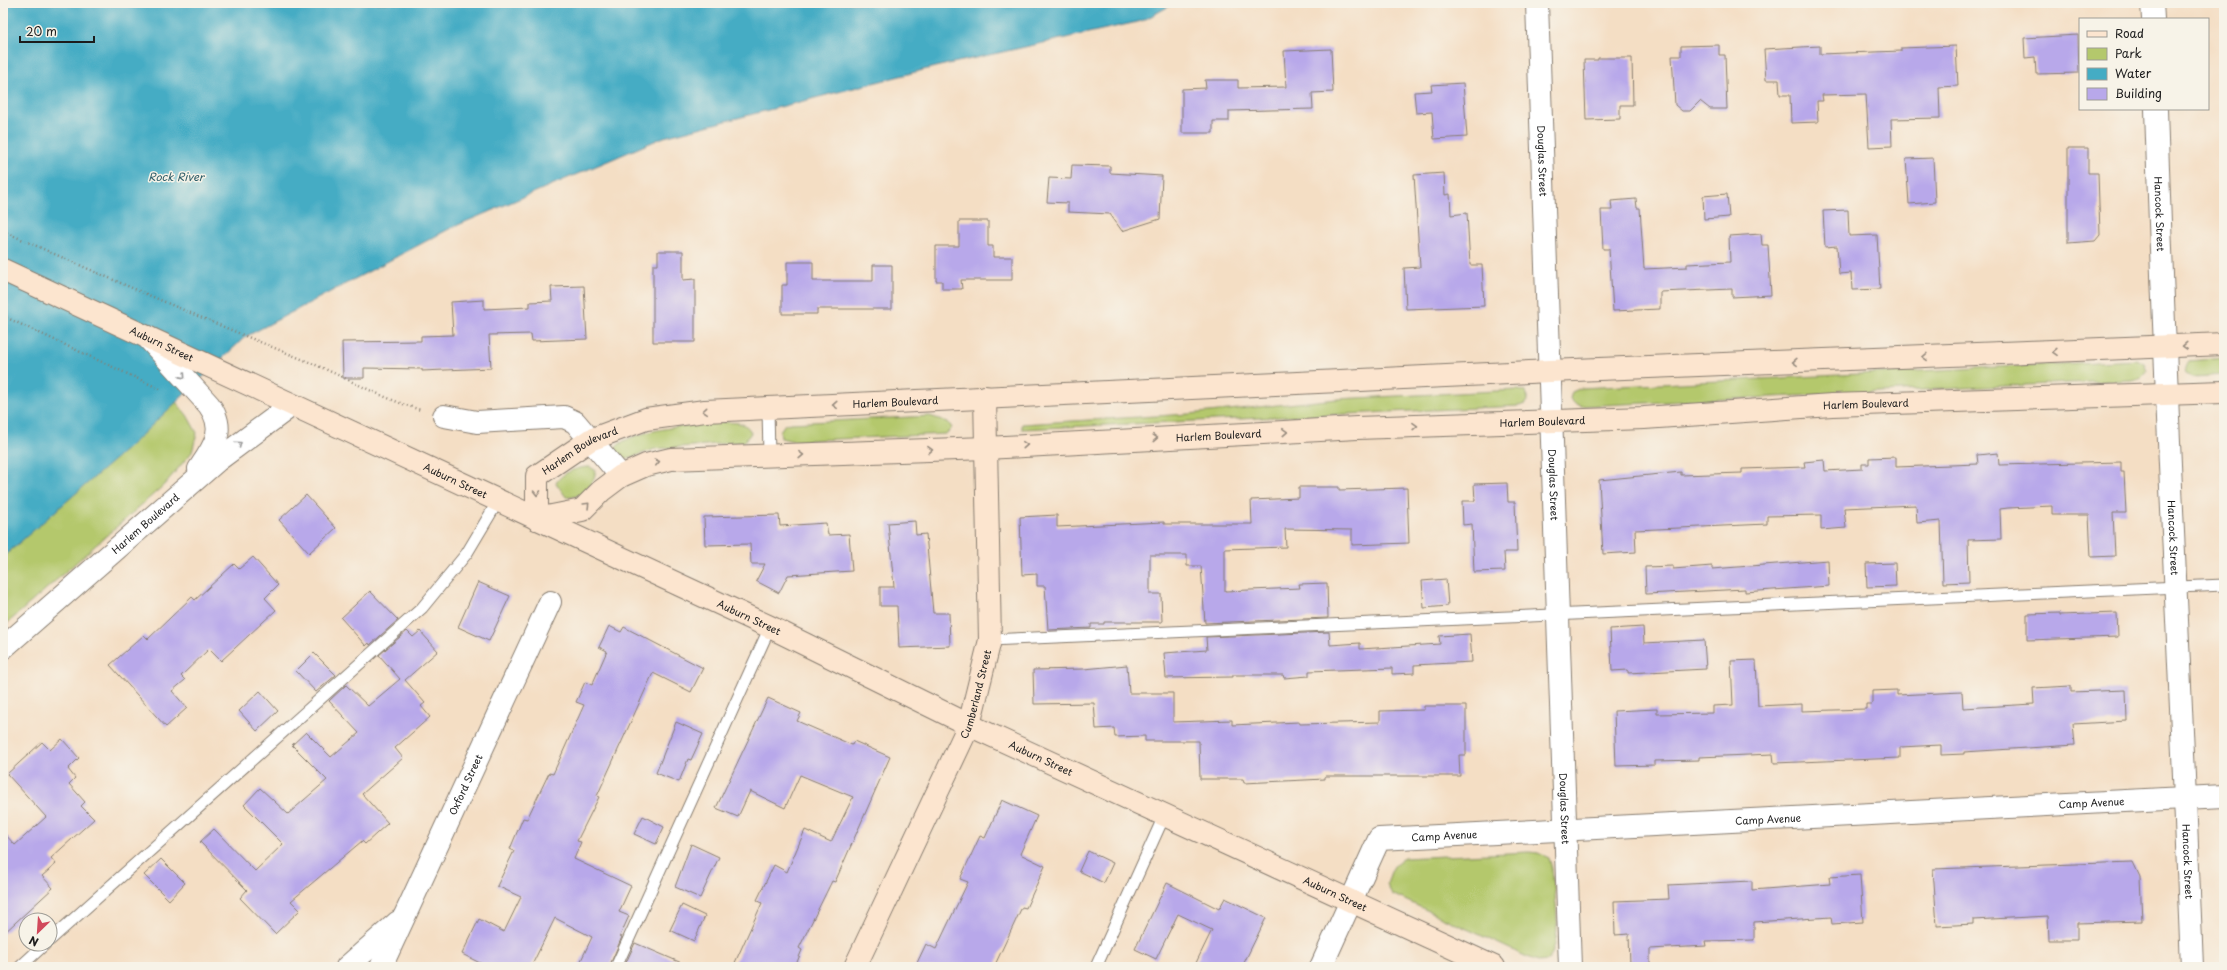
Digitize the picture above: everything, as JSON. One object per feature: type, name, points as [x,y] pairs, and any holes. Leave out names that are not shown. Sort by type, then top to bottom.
[{"type":"street","name":"Douglas Street","points":[[1537,3],[1552,421],[1564,830],[1570,967]]},
{"type":"street","points":[[2152,3],[2153,18]]},
{"type":"street","name":"Hancock Street","points":[[2156,110],[2163,348],[2186,798],[2192,967]]},
{"type":"street","name":"Auburn Street","points":[[3,270],[770,627],[969,725],[1166,814],[1494,967]]},
{"type":"street","points":[[147,337],[209,405],[217,416],[217,434],[213,448],[187,487]]},
{"type":"street","name":"Harlem Boulevard","points":[[2224,344],[2163,348],[1550,371],[705,411],[646,419],[590,440],[537,476],[537,519],[582,510],[601,491],[621,476],[646,465],[671,459],[986,448],[1357,428],[1644,418],[1832,405],[2224,392]]},
{"type":"street","name":"Cumberland Street","points":[[855,967],[969,725],[990,640],[986,397]]},
{"type":"street","name":"Harlem Boulevard","points":[[3,648],[218,460],[292,404]]},
{"type":"street","points":[[444,416],[477,422],[564,417],[575,422],[621,476]]},
{"type":"street","name":"Oxford Street","points":[[381,967],[550,602]]},
{"type":"street","name":"Camp Avenue","points":[[1351,900],[1379,839],[2224,796]]},
{"type":"street","points":[[1321,967],[1351,900]]},
{"type":"street","points":[[347,967],[405,916]]},
{"type":"lane","points":[[768,408],[769,456]]},
{"type":"lane","points":[[58,933],[422,608],[467,552],[498,501]]},
{"type":"lane","points":[[990,640],[2224,585]]},
{"type":"lane","points":[[616,967],[770,627]]},
{"type":"lane","points":[[1096,967],[1166,814]]},
{"type":"lane","points":[[20,967],[36,952]]},
{"type":"path","points":[[3,230],[141,293],[310,363],[399,403],[444,416]]},
{"type":"path","points":[[3,316],[162,390]]},
{"type":"green space","points":[[2224,358],[2224,375],[2193,377],[2186,374],[2185,368],[2188,361]]},
{"type":"green space","points":[[2137,360],[2144,364],[2147,371],[2142,377],[2133,380],[1582,406],[1575,404],[1570,399],[1572,392],[1581,388]]},
{"type":"green space","points":[[1517,390],[1524,391],[1528,397],[1526,404],[1519,406],[1022,429],[1022,424],[1189,414],[1337,399]]},
{"type":"green space","points":[[176,402],[187,415],[197,433],[192,452],[164,485],[3,627],[3,557]]},
{"type":"green space","points":[[930,416],[948,422],[952,428],[946,434],[793,441],[781,438],[780,431],[785,424],[791,423]]},
{"type":"green space","points":[[724,422],[746,426],[751,433],[744,442],[655,449],[621,461],[613,454],[618,446],[629,439],[644,433],[680,426]]},
{"type":"green space","points":[[590,467],[595,470],[595,475],[586,490],[577,496],[566,497],[556,483],[559,479],[571,471]]},
{"type":"green space","points":[[1529,852],[1538,853],[1549,858],[1552,868],[1557,929],[1556,941],[1548,960],[1538,961],[1525,956],[1392,894],[1387,885],[1392,869],[1400,860],[1404,858]]},
{"type":"water","name":"Rock River","points":[[3,3],[1175,3],[1142,21],[935,67],[664,137],[451,228],[245,337],[129,447],[3,557]]},
{"type":"building","points":[[2078,35],[2079,73],[2036,74],[2035,57],[2025,58],[2024,38]]},
{"type":"building","points":[[1719,45],[1719,55],[1725,55],[1727,109],[1710,109],[1700,101],[1690,111],[1682,111],[1675,105],[1672,56],[1681,56],[1681,46]]},
{"type":"building","points":[[1820,46],[1820,54],[1901,51],[1901,48],[1956,46],[1958,86],[1939,87],[1940,118],[1891,119],[1892,146],[1869,147],[1866,94],[1822,95],[1823,101],[1817,101],[1818,122],[1791,123],[1790,95],[1780,95],[1779,80],[1766,80],[1764,49]]},
{"type":"building","points":[[1331,49],[1333,92],[1312,93],[1313,109],[1229,111],[1229,121],[1213,121],[1213,133],[1182,133],[1182,89],[1206,88],[1205,80],[1238,80],[1238,88],[1286,87],[1284,51]]},
{"type":"building","points":[[1598,58],[1632,58],[1633,105],[1620,105],[1620,119],[1586,120],[1584,60],[1598,60]]},
{"type":"building","points":[[1463,83],[1467,137],[1434,139],[1432,112],[1416,113],[1414,92],[1432,91],[1431,85]]},
{"type":"building","points":[[2068,148],[2088,148],[2088,173],[2098,173],[2100,235],[2095,241],[2068,243]]},
{"type":"building","points":[[1933,158],[1935,202],[1909,204],[1906,159]]},
{"type":"building","points":[[1072,165],[1110,166],[1110,173],[1162,176],[1160,219],[1122,231],[1110,214],[1068,212],[1068,203],[1047,202],[1049,178],[1071,179]]},
{"type":"building","points":[[1444,173],[1445,195],[1450,194],[1451,215],[1467,213],[1470,265],[1482,265],[1484,306],[1406,309],[1404,268],[1420,267],[1414,175]]},
{"type":"building","points":[[1727,194],[1729,217],[1704,219],[1703,196]]},
{"type":"building","points":[[1636,199],[1637,208],[1640,208],[1644,269],[1687,267],[1687,264],[1730,262],[1729,236],[1761,234],[1762,245],[1768,245],[1771,295],[1732,297],[1732,289],[1660,292],[1660,309],[1613,311],[1609,249],[1603,249],[1601,210],[1612,210],[1611,201]]},
{"type":"building","points":[[1848,210],[1849,236],[1877,235],[1880,289],[1852,290],[1851,273],[1839,274],[1837,246],[1825,247],[1823,211]]},
{"type":"building","points":[[959,221],[988,221],[988,246],[993,246],[993,257],[1012,257],[1012,280],[961,280],[962,289],[942,289],[942,281],[936,281],[936,246],[959,246]]},
{"type":"building","points":[[658,251],[683,251],[683,280],[695,279],[695,342],[653,342],[653,265],[658,265]]},
{"type":"building","points":[[787,262],[813,262],[813,281],[873,281],[873,265],[892,265],[892,309],[817,309],[817,314],[782,314],[782,285],[787,285]]},
{"type":"building","points":[[584,286],[587,339],[532,341],[531,334],[489,335],[491,368],[422,371],[422,369],[364,368],[364,378],[343,378],[342,342],[421,341],[421,336],[453,335],[451,302],[484,300],[484,309],[530,307],[530,302],[552,301],[551,287]]},
{"type":"building","points":[[1998,453],[1999,465],[2121,462],[2121,472],[2124,472],[2126,513],[2113,513],[2115,556],[2091,557],[2089,515],[2052,515],[2052,506],[2000,509],[2001,539],[1968,540],[1969,582],[1943,583],[1941,521],[1917,523],[1916,505],[1844,508],[1846,528],[1821,530],[1821,515],[1767,516],[1767,524],[1635,530],[1636,552],[1603,554],[1599,480],[1681,472],[1681,475],[1742,473],[1742,469],[1805,467],[1804,462],[1824,460],[1825,471],[1862,469],[1862,464],[1869,464],[1869,458],[1896,457],[1896,467],[1978,464],[1977,455]]},
{"type":"building","points":[[1507,483],[1508,502],[1515,502],[1517,552],[1504,552],[1505,571],[1474,572],[1472,524],[1463,525],[1462,501],[1475,501],[1474,484]]},
{"type":"building","points":[[1299,487],[1339,487],[1339,490],[1407,488],[1409,543],[1352,545],[1352,530],[1285,529],[1286,547],[1225,549],[1225,591],[1300,588],[1299,584],[1327,583],[1328,618],[1205,623],[1201,566],[1187,566],[1187,555],[1150,555],[1150,594],[1161,594],[1162,622],[1104,622],[1104,624],[1091,624],[1091,628],[1048,630],[1045,586],[1037,586],[1037,574],[1022,575],[1020,517],[1057,515],[1057,527],[1164,522],[1164,524],[1252,524],[1251,500],[1299,498]]},
{"type":"building","points":[[306,495],[336,528],[309,553],[279,520]]},
{"type":"building","points":[[779,515],[780,526],[826,523],[828,535],[849,534],[852,571],[788,575],[779,593],[756,581],[765,564],[751,564],[750,544],[705,545],[704,517]]},
{"type":"building","points":[[915,521],[916,535],[926,534],[933,613],[949,613],[950,646],[899,648],[897,606],[880,606],[880,587],[894,587],[888,523]]},
{"type":"building","points":[[253,557],[278,585],[265,598],[276,610],[221,661],[209,649],[181,676],[185,680],[172,691],[187,708],[166,727],[110,665],[144,635],[148,639],[192,597],[195,600],[234,564],[239,569]]},
{"type":"building","points":[[1828,560],[1829,586],[1745,592],[1745,589],[1646,594],[1645,567],[1673,566],[1673,569],[1712,566],[1712,569]]},
{"type":"building","points":[[1895,563],[1896,586],[1867,587],[1866,564]]},
{"type":"building","points":[[1446,579],[1448,606],[1424,608],[1422,581]]},
{"type":"building","points":[[478,582],[510,596],[489,641],[458,627]]},
{"type":"building","points":[[370,591],[398,620],[370,645],[369,643],[366,646],[341,618]]},
{"type":"building","points":[[2060,613],[2060,615],[2117,613],[2118,637],[2027,640],[2027,614]]},
{"type":"building","points":[[609,626],[621,632],[624,627],[703,668],[691,692],[653,673],[597,796],[599,797],[577,841],[581,842],[574,859],[631,886],[619,912],[629,916],[620,936],[622,937],[609,967],[578,967],[592,937],[555,918],[531,967],[488,967],[462,954],[479,919],[504,932],[521,897],[497,886],[514,851],[510,849],[523,818],[527,819],[549,773],[553,774],[584,705],[576,702],[585,682],[592,685],[607,651],[599,647]]},
{"type":"building","points":[[1643,627],[1644,643],[1704,640],[1706,669],[1628,673],[1628,670],[1612,671],[1610,629]]},
{"type":"building","points":[[407,631],[413,637],[420,631],[438,651],[405,680],[425,703],[421,706],[430,717],[395,748],[403,758],[362,794],[388,823],[365,844],[362,841],[291,901],[300,910],[275,934],[240,898],[247,890],[200,842],[214,829],[255,871],[283,844],[244,805],[260,788],[288,814],[327,780],[292,745],[306,732],[331,757],[359,733],[329,701],[346,685],[368,706],[400,679],[379,655]]},
{"type":"building","points":[[1329,632],[1330,645],[1360,643],[1360,649],[1440,644],[1439,636],[1470,634],[1472,662],[1414,665],[1414,673],[1392,674],[1392,668],[1309,671],[1309,676],[1284,678],[1283,675],[1233,675],[1233,677],[1166,678],[1164,653],[1207,650],[1206,637]]},
{"type":"building","points":[[314,653],[336,675],[316,692],[296,671]]},
{"type":"building","points":[[1756,660],[1758,706],[1802,704],[1802,711],[1866,709],[1866,704],[1872,704],[1872,691],[1897,690],[1897,695],[1962,692],[1963,708],[2034,704],[2033,688],[2071,686],[2071,692],[2126,690],[2127,721],[2073,724],[2075,745],[1964,752],[1964,754],[1941,755],[1941,745],[1900,747],[1900,758],[1774,763],[1773,754],[1699,757],[1699,760],[1655,761],[1655,765],[1616,766],[1614,711],[1657,709],[1657,714],[1713,713],[1713,706],[1733,705],[1731,661]]},
{"type":"building","points":[[1127,665],[1129,693],[1173,693],[1173,722],[1232,720],[1232,725],[1299,722],[1300,724],[1380,722],[1380,711],[1424,710],[1424,706],[1466,706],[1466,755],[1459,755],[1460,776],[1325,776],[1325,779],[1244,783],[1243,779],[1200,779],[1199,741],[1145,741],[1145,736],[1115,737],[1114,728],[1096,729],[1094,703],[1034,704],[1033,670],[1084,669]]},
{"type":"building","points":[[260,691],[278,711],[257,731],[239,711]]},
{"type":"building","points":[[768,698],[801,713],[797,721],[852,745],[854,741],[890,757],[835,882],[832,881],[799,948],[802,950],[795,967],[733,967],[762,903],[757,900],[774,865],[787,872],[805,830],[831,842],[853,797],[800,775],[785,808],[750,791],[738,817],[716,808]]},
{"type":"building","points":[[676,722],[703,734],[691,760],[688,759],[679,782],[656,773]]},
{"type":"building","points":[[62,739],[79,758],[68,769],[75,778],[69,784],[85,802],[81,806],[94,819],[51,858],[56,864],[42,876],[53,888],[27,912],[18,912],[18,920],[3,934],[3,832],[15,845],[46,817],[7,774],[42,742],[50,750]]},
{"type":"building","points":[[1002,800],[1037,816],[1020,854],[1045,866],[1026,908],[1022,907],[994,967],[915,967],[926,944],[936,949],[968,882],[960,879],[980,836],[985,838]]},
{"type":"building","points":[[643,816],[664,827],[656,844],[634,834]]},
{"type":"building","points":[[691,844],[719,857],[700,898],[675,887]]},
{"type":"building","points":[[1088,851],[1113,863],[1104,883],[1079,871]]},
{"type":"building","points":[[161,859],[185,883],[169,900],[144,875]]},
{"type":"building","points":[[2133,862],[2140,877],[2142,921],[2077,923],[2077,940],[2049,940],[2048,916],[1973,920],[1973,924],[1937,926],[1933,869]]},
{"type":"building","points":[[1860,875],[1863,922],[1832,924],[1831,917],[1754,922],[1754,940],[1705,941],[1706,946],[1650,949],[1650,964],[1630,965],[1629,934],[1615,935],[1614,901],[1669,899],[1668,885],[1752,881],[1752,890],[1830,884],[1829,877]]},
{"type":"building","points":[[1167,883],[1219,909],[1225,898],[1266,918],[1242,967],[1194,967],[1212,930],[1178,914],[1156,959],[1135,949]]},
{"type":"building","points":[[682,905],[705,916],[694,941],[670,930]]},
{"type":"building","points":[[635,943],[691,967],[624,967]]}]
